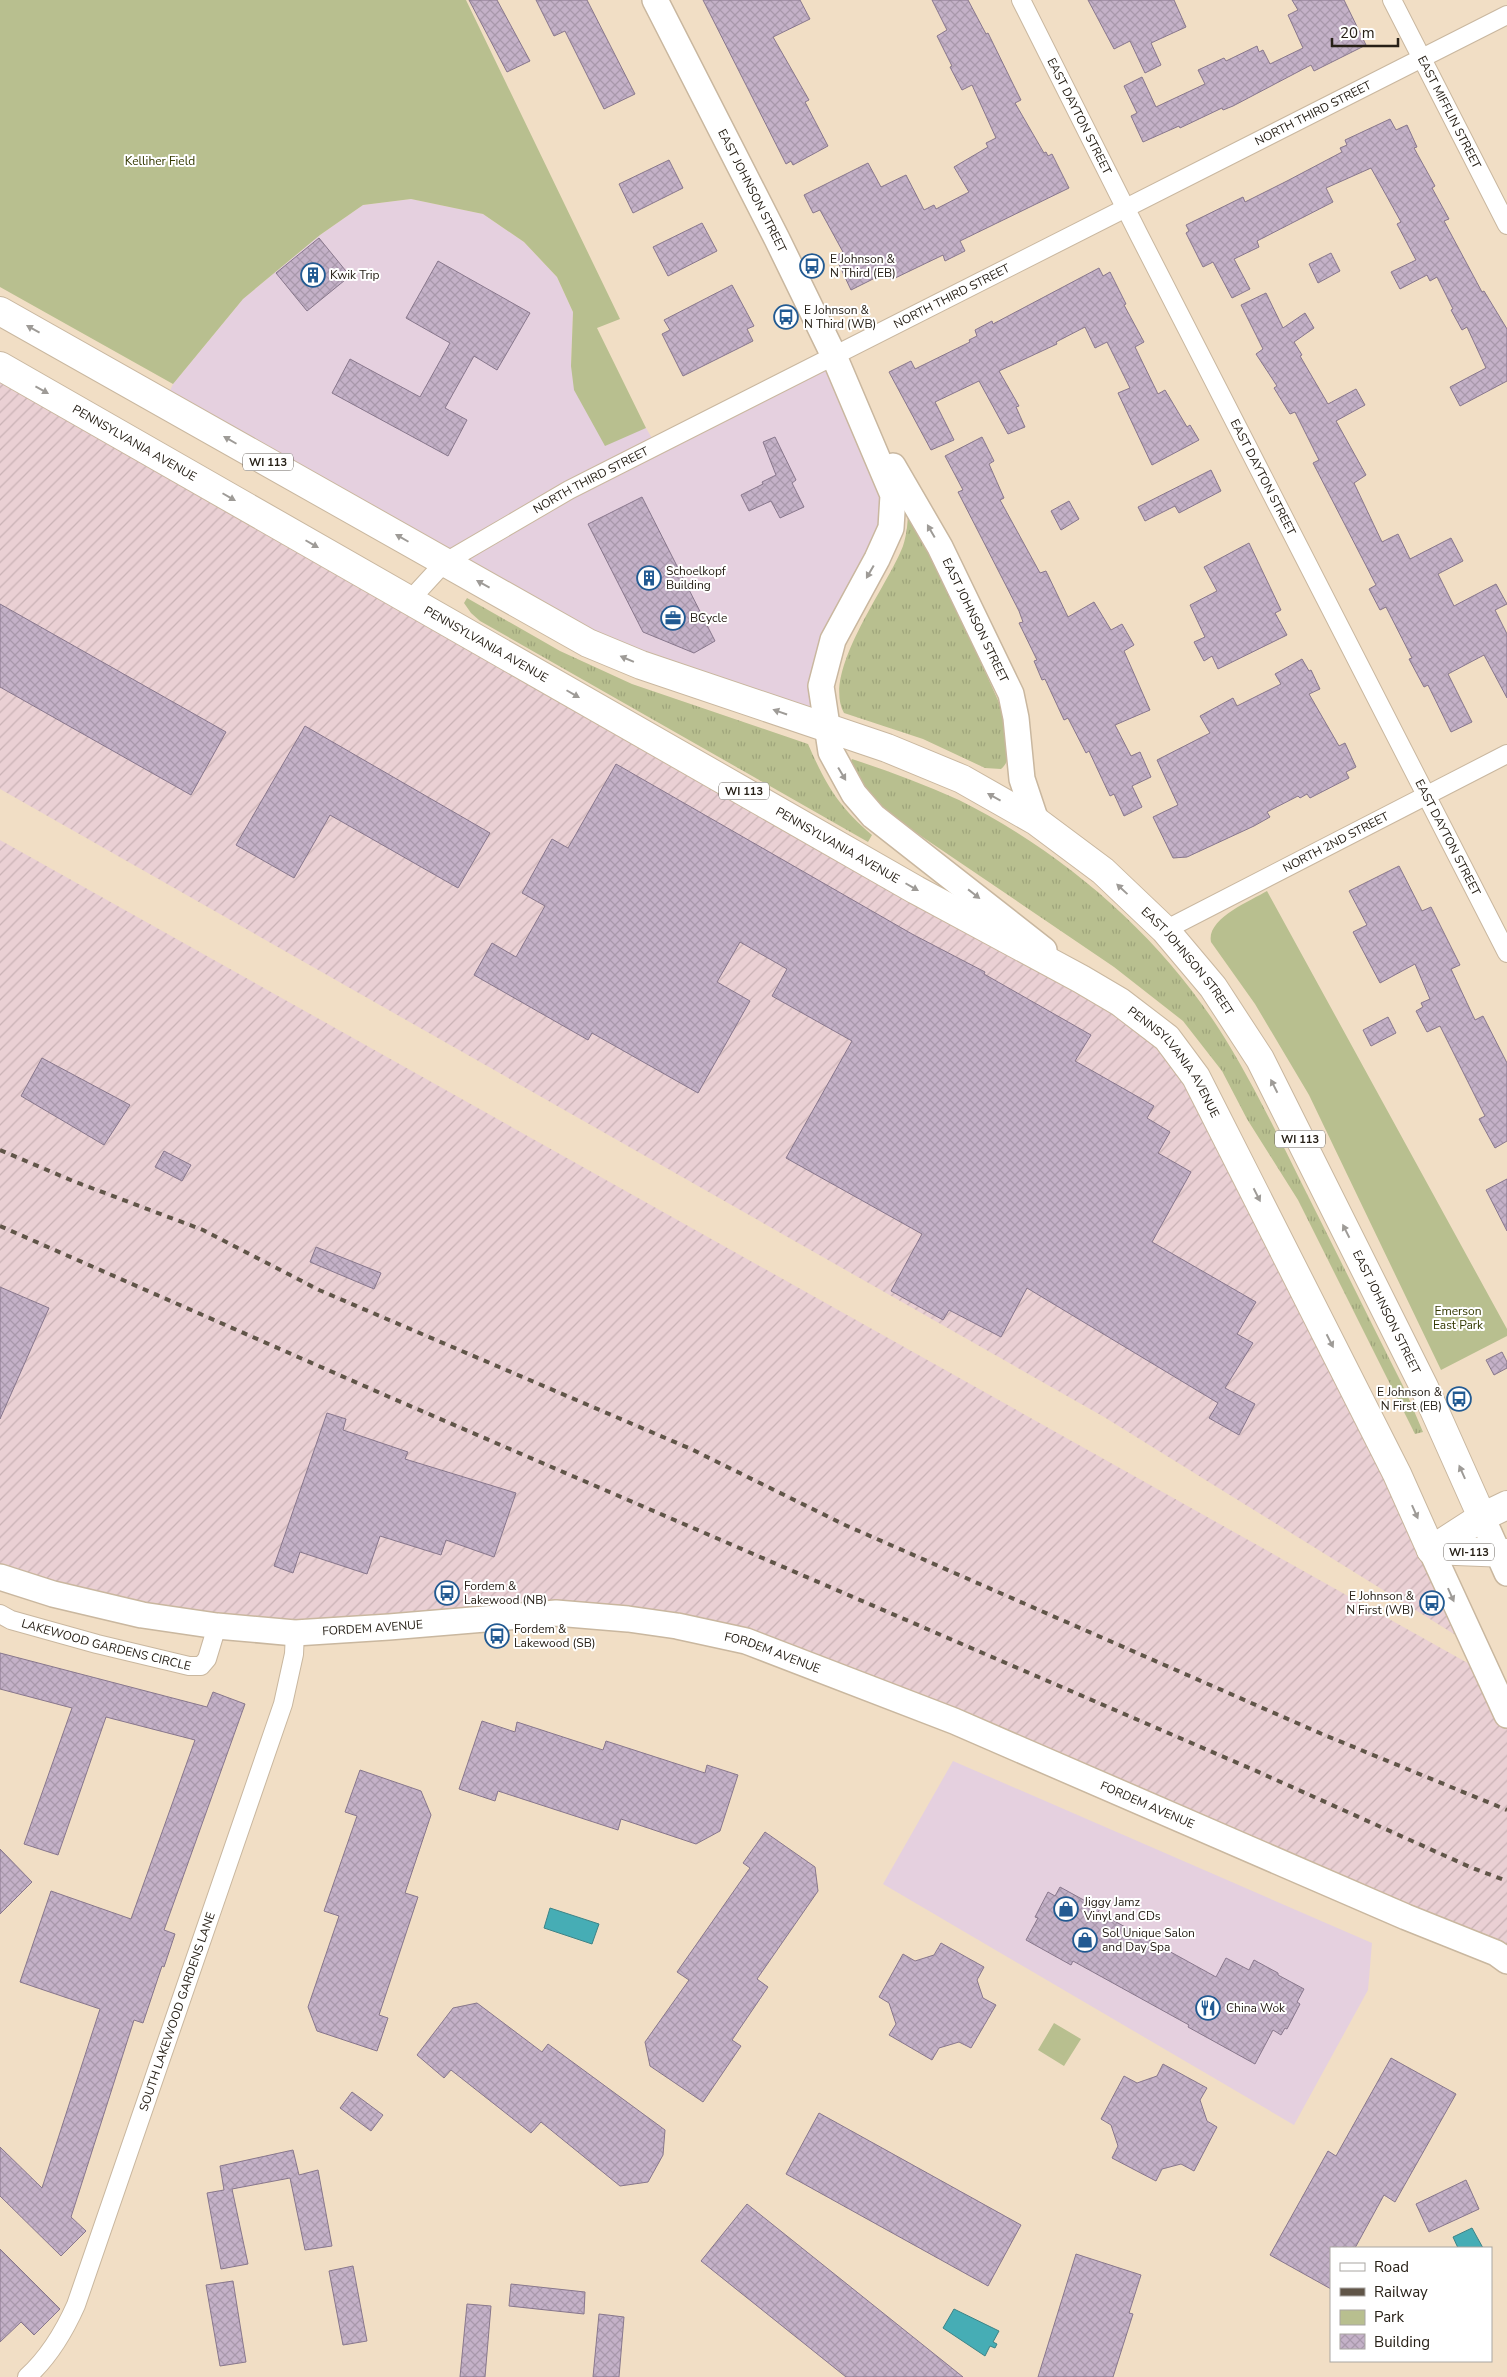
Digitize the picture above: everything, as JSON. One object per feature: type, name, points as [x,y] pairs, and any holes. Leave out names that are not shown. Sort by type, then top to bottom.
[{"type":"main road","name":"WI 113","points":[[0,311],[588,643],[641,665],[887,748],[962,779],[1036,821]]},
{"type":"main road","name":"PENNSYLVANIA AVENUE","points":[[0,366],[916,890],[1081,979],[1120,1002],[1166,1038],[1196,1077],[1397,1474],[1432,1550]]},
{"type":"main road","name":"EAST JOHNSON STREET","points":[[1036,821],[1103,871],[1165,930],[1213,987],[1260,1059],[1424,1387],[1482,1517]]},
{"type":"main road","points":[[1432,1550],[1482,1517],[1507,1505]]},
{"type":"main road","name":"WI-113","points":[[1432,1550],[1505,1560]]},
{"type":"street","name":"EAST JOHNSON STREET","points":[[654,0],[777,239],[834,356],[893,495],[891,528],[877,559],[833,640],[821,686],[831,752],[854,794],[873,816],[1081,979]]},
{"type":"street","name":"EAST DAYTON STREET","points":[[1021,0],[1507,953]]},
{"type":"street","name":"EAST MIFFLIN STREET","points":[[1392,0],[1507,225]]},
{"type":"street","name":"NORTH THIRD STREET","points":[[410,600],[444,563],[569,490],[1507,15]]},
{"type":"street","name":"EAST JOHNSON STREET","points":[[846,382],[940,547],[1011,694],[1016,718],[1022,779],[1036,821]]},
{"type":"street","name":"NORTH 2ND STREET","points":[[1165,930],[1507,754]]},
{"type":"street","name":"EAST JOHNSON STREET","points":[[1482,1517],[1505,1560]]},
{"type":"street","points":[[1432,1550],[1507,1715]]},
{"type":"street","name":"FORDEM AVENUE","points":[[1,1582],[142,1615],[217,1626],[295,1633],[556,1613],[677,1626],[746,1641],[954,1722],[1406,1917],[1503,1956]]},
{"type":"street","name":"LAKEWOOD GARDENS CIRCLE","points":[[0,1614],[11,1620],[96,1644],[189,1666],[201,1666],[207,1659],[217,1626]]},
{"type":"street","name":"SOUTH LAKEWOOD GARDENS LANE","points":[[27,2377],[52,2350],[76,2305],[283,1704],[294,1654],[295,1633]]},
{"type":"shaded area","points":[[411,199],[483,214],[524,242],[557,277],[573,312],[571,366],[606,434],[646,428],[656,445],[834,356],[893,495],[833,640],[826,728],[641,665],[164,403],[173,384],[243,299],[320,235],[363,205]]},
{"type":"shaded area","points":[[0,366],[1167,1038],[1475,1647],[1104,1417],[0,789]]},
{"type":"shaded area","points":[[0,840],[1489,1675],[1507,1715],[1507,1954],[746,1641],[628,1619],[295,1633],[0,1577]]},
{"type":"shaded area","points":[[953,1761],[1372,1943],[1368,1990],[1294,2125],[883,1884]]},
{"type":"green space","name":"Kelliher Field","points":[[0,0],[466,0],[620,319],[597,328],[646,428],[605,446],[574,390],[571,366],[573,312],[557,277],[524,242],[483,214],[411,199],[363,205],[320,235],[243,299],[173,384],[0,287]]},
{"type":"green space","points":[[908,508],[937,564],[1001,707],[1009,740],[1009,748],[1006,763],[1001,769],[985,768],[923,739],[844,713],[839,696],[841,675],[859,629],[903,546]]},
{"type":"green space","points":[[467,598],[560,651],[632,684],[808,744],[834,794],[850,814],[872,835],[868,842],[480,621],[464,603]]},
{"type":"green space","points":[[852,759],[906,778],[959,800],[1034,844],[1104,898],[1137,928],[1167,960],[1219,1029],[1252,1086],[1406,1392],[1423,1432],[1415,1434],[1298,1200],[1247,1119],[1222,1071],[1183,1021],[1114,967],[887,813],[869,793],[850,763]]},
{"type":"green space","name":"Emerson East Park","points":[[1267,891],[1507,1329],[1507,1336],[1441,1370],[1309,1095],[1255,1004],[1211,942],[1211,934],[1222,918],[1240,905]]},
{"type":"green space","points":[[1054,2023],[1081,2039],[1064,2066],[1038,2050]]},
{"type":"water","points":[[550,1908],[599,1924],[592,1944],[544,1928]]},
{"type":"water","points":[[1472,2228],[1482,2247],[1458,2247],[1453,2237]]},
{"type":"water","points":[[954,2309],[999,2331],[993,2342],[997,2344],[995,2348],[990,2346],[985,2356],[943,2328]]},
{"type":"building","points":[[469,0],[497,0],[530,61],[507,72]]},
{"type":"building","points":[[536,0],[587,0],[635,94],[604,109],[565,31],[554,36]]},
{"type":"building","points":[[703,0],[800,0],[810,19],[773,37],[809,100],[805,102],[828,146],[793,165],[791,161],[786,164]]},
{"type":"building","points":[[932,0],[968,0],[986,34],[988,33],[1021,100],[1015,103],[1044,153],[1046,152],[1048,156],[1052,154],[1069,188],[960,241],[965,251],[945,261],[943,255],[891,280],[887,272],[851,290],[835,256],[843,252],[820,210],[813,213],[804,195],[868,163],[881,187],[906,175],[924,210],[934,205],[936,209],[969,192],[954,167],[988,147],[986,143],[996,138],[972,85],[962,90],[950,67],[952,66],[937,36],[947,30]]},
{"type":"building","points":[[1088,0],[1174,0],[1186,27],[1151,43],[1161,65],[1145,73],[1130,41],[1114,49]]},
{"type":"building","points":[[1292,0],[1344,0],[1366,45],[1314,71],[1311,65],[1233,106],[1223,110],[1222,108],[1180,128],[1179,126],[1143,142],[1131,116],[1137,113],[1124,86],[1142,77],[1156,107],[1205,84],[1198,70],[1224,58],[1226,61],[1257,46],[1259,52],[1263,50],[1270,64],[1303,48],[1288,15],[1298,10]]},
{"type":"building","points":[[1390,119],[1396,130],[1407,125],[1417,147],[1414,148],[1435,186],[1432,188],[1449,219],[1444,221],[1482,292],[1484,291],[1507,329],[1507,381],[1460,406],[1450,387],[1486,368],[1467,327],[1462,330],[1451,310],[1453,309],[1437,277],[1430,281],[1427,275],[1400,289],[1391,272],[1416,260],[1397,224],[1401,222],[1371,168],[1326,188],[1333,202],[1257,241],[1259,247],[1234,259],[1250,289],[1232,298],[1213,262],[1203,267],[1186,233],[1189,231],[1186,225],[1243,197],[1245,202],[1287,181],[1342,152],[1340,148],[1347,145],[1345,140]]},
{"type":"building","points":[[669,160],[683,188],[633,213],[619,184]]},
{"type":"building","points":[[702,223],[717,251],[668,276],[653,247]]},
{"type":"building","name":"Kwik Trip","points":[[319,238],[350,276],[307,311],[276,273]]},
{"type":"building","points":[[1331,253],[1340,271],[1318,283],[1309,264]]},
{"type":"building","points":[[438,261],[530,313],[497,370],[474,356],[445,408],[467,420],[448,456],[332,393],[350,359],[420,397],[450,343],[406,318]]},
{"type":"building","points":[[1099,268],[1103,276],[1110,272],[1126,304],[1124,305],[1144,342],[1135,347],[1158,394],[1165,390],[1187,427],[1190,425],[1199,440],[1152,465],[1118,393],[1130,388],[1107,342],[1095,348],[1085,327],[1056,342],[1057,344],[999,371],[1019,406],[1016,407],[1025,427],[1008,434],[979,381],[935,402],[954,440],[931,450],[889,372],[911,361],[915,369],[970,342],[969,340],[977,336],[975,330],[992,321],[993,324]]},
{"type":"building","points":[[732,285],[754,326],[747,329],[753,341],[683,376],[662,334],[670,330],[664,320]]},
{"type":"building","points":[[1266,293],[1283,328],[1305,313],[1314,328],[1294,342],[1328,404],[1356,389],[1365,405],[1336,421],[1366,475],[1354,483],[1382,542],[1398,534],[1410,559],[1451,538],[1463,561],[1438,574],[1454,606],[1496,584],[1507,604],[1495,610],[1507,634],[1507,698],[1484,655],[1448,674],[1472,722],[1451,732],[1428,685],[1424,687],[1409,659],[1412,658],[1386,607],[1380,610],[1369,589],[1376,585],[1313,463],[1319,460],[1295,412],[1290,414],[1274,388],[1277,386],[1256,354],[1263,349],[1241,305]]},
{"type":"building","points":[[775,437],[796,480],[792,483],[804,507],[780,518],[771,501],[749,511],[741,495],[776,475],[763,442]]},
{"type":"building","points":[[982,437],[994,461],[989,464],[1004,498],[1000,500],[1040,573],[1046,571],[1068,617],[1094,602],[1111,630],[1122,624],[1134,645],[1124,651],[1150,710],[1115,725],[1131,756],[1140,752],[1151,777],[1132,786],[1142,807],[1124,816],[1114,794],[1110,796],[1089,751],[1086,753],[1068,718],[1064,720],[1045,679],[1042,680],[1034,661],[1037,660],[1019,623],[1023,622],[1019,611],[958,492],[963,490],[945,456]]},
{"type":"building","points":[[1211,470],[1221,491],[1179,513],[1175,506],[1145,521],[1138,507]]},
{"type":"building","name":"Schoelkopf Building","points":[[642,497],[715,641],[694,653],[643,632],[588,524]]},
{"type":"building","points":[[1069,501],[1079,519],[1061,530],[1051,511]]},
{"type":"building","points":[[1249,543],[1281,610],[1275,613],[1287,635],[1218,669],[1212,656],[1204,661],[1194,642],[1205,637],[1190,605],[1217,591],[1204,567]]},
{"type":"building","points":[[0,604],[226,732],[191,795],[0,687]]},
{"type":"building","points":[[1302,659],[1309,671],[1311,670],[1320,689],[1309,694],[1339,746],[1345,743],[1356,767],[1346,772],[1349,778],[1310,798],[1307,794],[1300,798],[1298,796],[1267,812],[1270,817],[1254,826],[1187,857],[1173,858],[1153,817],[1178,805],[1157,760],[1210,733],[1200,716],[1233,698],[1237,706],[1281,684],[1275,674]]},
{"type":"building","points":[[305,726],[490,833],[458,888],[330,815],[294,878],[236,845]]},
{"type":"building","points":[[616,764],[912,934],[985,972],[984,974],[1091,1035],[1075,1061],[1154,1106],[1147,1118],[1170,1132],[1158,1153],[1191,1172],[1152,1242],[1256,1302],[1237,1334],[1253,1343],[1225,1388],[1255,1404],[1239,1435],[1209,1418],[1218,1403],[1027,1288],[1001,1337],[949,1310],[943,1320],[891,1291],[922,1234],[786,1158],[852,1041],[772,996],[787,969],[740,942],[717,982],[750,1001],[698,1093],[592,1033],[588,1040],[474,975],[492,943],[516,957],[545,906],[522,893],[552,839],[568,848]]},
{"type":"building","points":[[1399,866],[1422,911],[1431,907],[1460,965],[1451,969],[1475,1020],[1483,1016],[1507,1063],[1507,1141],[1495,1148],[1479,1119],[1485,1116],[1440,1026],[1427,1032],[1416,1011],[1423,1007],[1421,1003],[1430,999],[1415,964],[1380,983],[1353,932],[1367,925],[1349,891]]},
{"type":"building","points":[[1388,1017],[1396,1033],[1371,1046],[1363,1030]]},
{"type":"building","points":[[42,1058],[130,1105],[104,1145],[21,1096]]},
{"type":"building","points":[[164,1151],[191,1165],[182,1181],[155,1167]]},
{"type":"building","points":[[1507,1179],[1507,1231],[1486,1190]]},
{"type":"building","points":[[316,1247],[381,1273],[374,1289],[310,1262]]},
{"type":"building","points":[[0,1287],[49,1308],[0,1419]]},
{"type":"building","points":[[1502,1352],[1507,1362],[1507,1368],[1494,1375],[1486,1360]]},
{"type":"building","points":[[327,1413],[346,1419],[343,1430],[408,1452],[405,1459],[516,1493],[494,1557],[446,1540],[441,1555],[380,1536],[367,1574],[300,1552],[293,1573],[274,1566]]},
{"type":"building","points":[[0,1653],[207,1707],[213,1692],[245,1704],[164,1930],[175,1934],[164,1967],[162,1966],[143,2023],[134,2020],[71,2217],[86,2231],[61,2256],[0,2196],[0,2147],[42,2188],[100,2009],[20,1982],[51,1891],[131,1919],[195,1740],[106,1717],[58,1855],[24,1844],[72,1708],[0,1689]]},
{"type":"building","points":[[482,1721],[515,1732],[517,1722],[603,1750],[606,1741],[705,1773],[707,1765],[738,1775],[720,1831],[696,1844],[621,1819],[618,1830],[498,1791],[495,1801],[459,1789]]},
{"type":"building","points":[[360,1770],[421,1791],[431,1815],[405,1893],[418,1897],[379,2015],[388,2018],[377,2051],[317,2031],[308,2007],[339,1916],[324,1911],[357,1816],[345,1812]]},
{"type":"building","points":[[765,1832],[815,1867],[818,1891],[757,1979],[768,1987],[732,2040],[741,2046],[703,2102],[650,2066],[645,2042],[689,1980],[677,1972],[750,1868],[743,1863]]},
{"type":"building","points":[[0,1849],[32,1882],[0,1914]]},
{"type":"building","points":[[1060,1887],[1100,1909],[1098,1912],[1216,1977],[1226,1958],[1249,1970],[1254,1960],[1304,1989],[1297,2002],[1300,2004],[1287,2029],[1285,2028],[1281,2035],[1273,2030],[1255,2064],[1073,1961],[1071,1965],[1026,1940],[1038,1918],[1035,1917],[1048,1892],[1055,1896]]},
{"type":"building","points":[[941,1943],[984,1967],[977,1980],[983,1998],[996,2005],[971,2048],[959,2042],[939,2048],[932,2060],[889,2035],[896,2024],[889,2003],[879,1997],[903,1954],[915,1961],[934,1955]]},
{"type":"building","points":[[477,2003],[542,2052],[548,2044],[665,2130],[663,2155],[648,2182],[620,2186],[541,2122],[531,2133],[451,2070],[444,2078],[417,2055],[453,2008]]},
{"type":"building","points":[[1391,2058],[1456,2094],[1395,2202],[1384,2195],[1356,2247],[1330,2247],[1330,2288],[1270,2255],[1328,2151],[1336,2156]]},
{"type":"building","points":[[1163,2064],[1207,2088],[1200,2100],[1207,2121],[1217,2127],[1194,2171],[1181,2164],[1162,2169],[1156,2181],[1112,2158],[1118,2146],[1111,2125],[1101,2119],[1124,2076],[1137,2083],[1157,2076]]},
{"type":"building","points":[[352,2092],[383,2115],[371,2131],[340,2108]]},
{"type":"building","points":[[819,2113],[1021,2225],[988,2286],[786,2174]]},
{"type":"building","points":[[293,2150],[299,2175],[318,2170],[332,2246],[305,2250],[290,2178],[232,2189],[248,2264],[221,2269],[207,2193],[224,2190],[220,2166]]},
{"type":"building","points":[[1466,2180],[1479,2209],[1429,2232],[1416,2204]]},
{"type":"building","points":[[747,2204],[963,2377],[846,2377],[701,2261]]},
{"type":"building","points":[[0,2249],[60,2309],[34,2335],[21,2322],[0,2342]]},
{"type":"building","points":[[1076,2254],[1141,2275],[1129,2313],[1133,2314],[1113,2377],[1038,2377]]},
{"type":"building","points":[[353,2266],[367,2341],[343,2345],[329,2271]]},
{"type":"building","points":[[233,2281],[246,2362],[220,2366],[206,2285]]},
{"type":"building","points":[[511,2284],[585,2292],[584,2314],[509,2306]]},
{"type":"building","points":[[467,2304],[491,2306],[485,2377],[460,2377]]},
{"type":"building","points":[[599,2314],[624,2317],[619,2377],[593,2377]]},
{"type":"railway","points":[[0,1150],[73,1181],[203,1230],[319,1290],[691,1449],[845,1525],[1322,1734],[1507,1810]]},
{"type":"railway","points":[[0,1226],[387,1396],[1254,1770],[1470,1867],[1507,1881]]},
{"type":"place","name":"E Johnson & N Third (EB)","points":[[812,266]]},
{"type":"place","name":"Kwik Trip","points":[[313,275]]},
{"type":"place","name":"E Johnson & N Third (WB)","points":[[786,317]]},
{"type":"place","name":"Schoelkopf Building","points":[[649,578]]},
{"type":"place","name":"BCycle","points":[[673,618]]},
{"type":"place","name":"E Johnson & N First (EB)","points":[[1459,1399]]},
{"type":"place","name":"Fordem & Lakewood (NB)","points":[[447,1593]]},
{"type":"place","name":"E Johnson & N First (WB)","points":[[1432,1603]]},
{"type":"place","name":"Fordem & Lakewood (SB)","points":[[497,1636]]},
{"type":"place","name":"Jiggy Jamz Vinyl and CDs","points":[[1066,1909]]},
{"type":"place","name":"Sol Unique Salon and Day Spa","points":[[1085,1940]]},
{"type":"place","name":"China Wok","points":[[1208,2008]]}]
